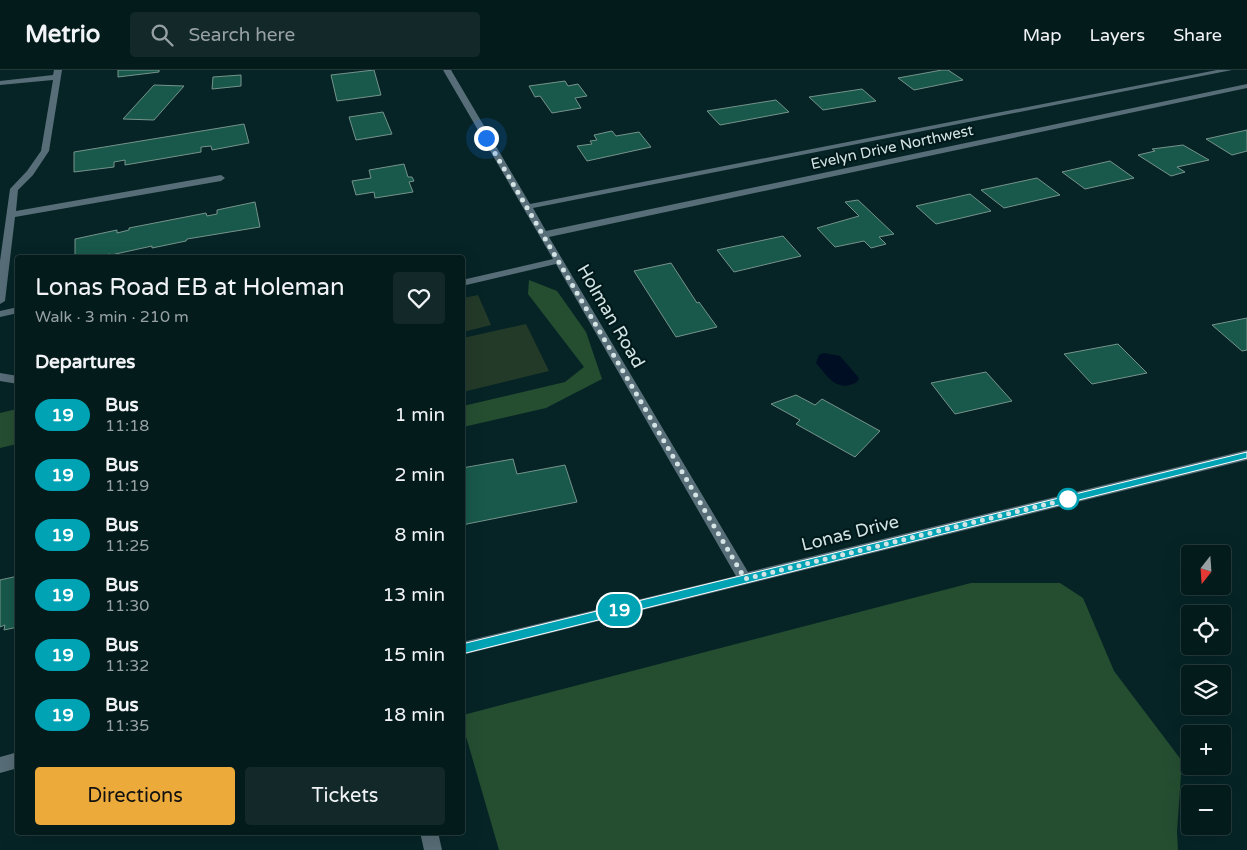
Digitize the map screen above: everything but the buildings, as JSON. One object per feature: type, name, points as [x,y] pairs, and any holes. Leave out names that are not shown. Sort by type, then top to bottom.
[{"type":"street","name":"Holman Road","points":[[446,70],[745,579]]},
{"type":"street","name":"Evelyn Drive Northwest","points":[[526,207],[1228,70]]},
{"type":"street","points":[[0,83],[58,73],[45,151],[30,173],[10,189],[10,215],[0,301]]},
{"type":"street","name":"Evelyn Drive Northwest","points":[[543,235],[1247,86]]},
{"type":"street","points":[[10,215],[221,178]]},
{"type":"street","points":[[465,282],[558,262]]},
{"type":"street","points":[[0,314],[15,311]]},
{"type":"street","points":[[0,377],[15,380]]},
{"type":"street","name":"Lonas Drive","points":[[465,648],[1247,455]]},
{"type":"street","points":[[0,765],[15,761]]},
{"type":"street","points":[[430,835],[434,850]]},
{"type":"green space","points":[[529,280],[557,291],[586,332],[602,379],[546,408],[465,427],[465,406],[565,382],[584,367],[528,294]]},
{"type":"green space","points":[[478,295],[491,325],[465,332],[465,298]]},
{"type":"green space","points":[[526,324],[549,371],[465,392],[465,338]]},
{"type":"green space","points":[[15,409],[15,444],[0,448],[0,413]]},
{"type":"green space","points":[[971,583],[1060,583],[1083,598],[1114,671],[1181,760],[1177,832],[1178,850],[499,850],[465,733],[465,714]]},
{"type":"water","points":[[824,353],[840,356],[859,378],[857,382],[844,386],[838,385],[829,378],[816,363],[819,355]]},
{"type":"bus line","name":"19","points":[[465,648],[1247,455]]},
{"type":"route","points":[[486,138],[745,579],[1068,499]]}]
